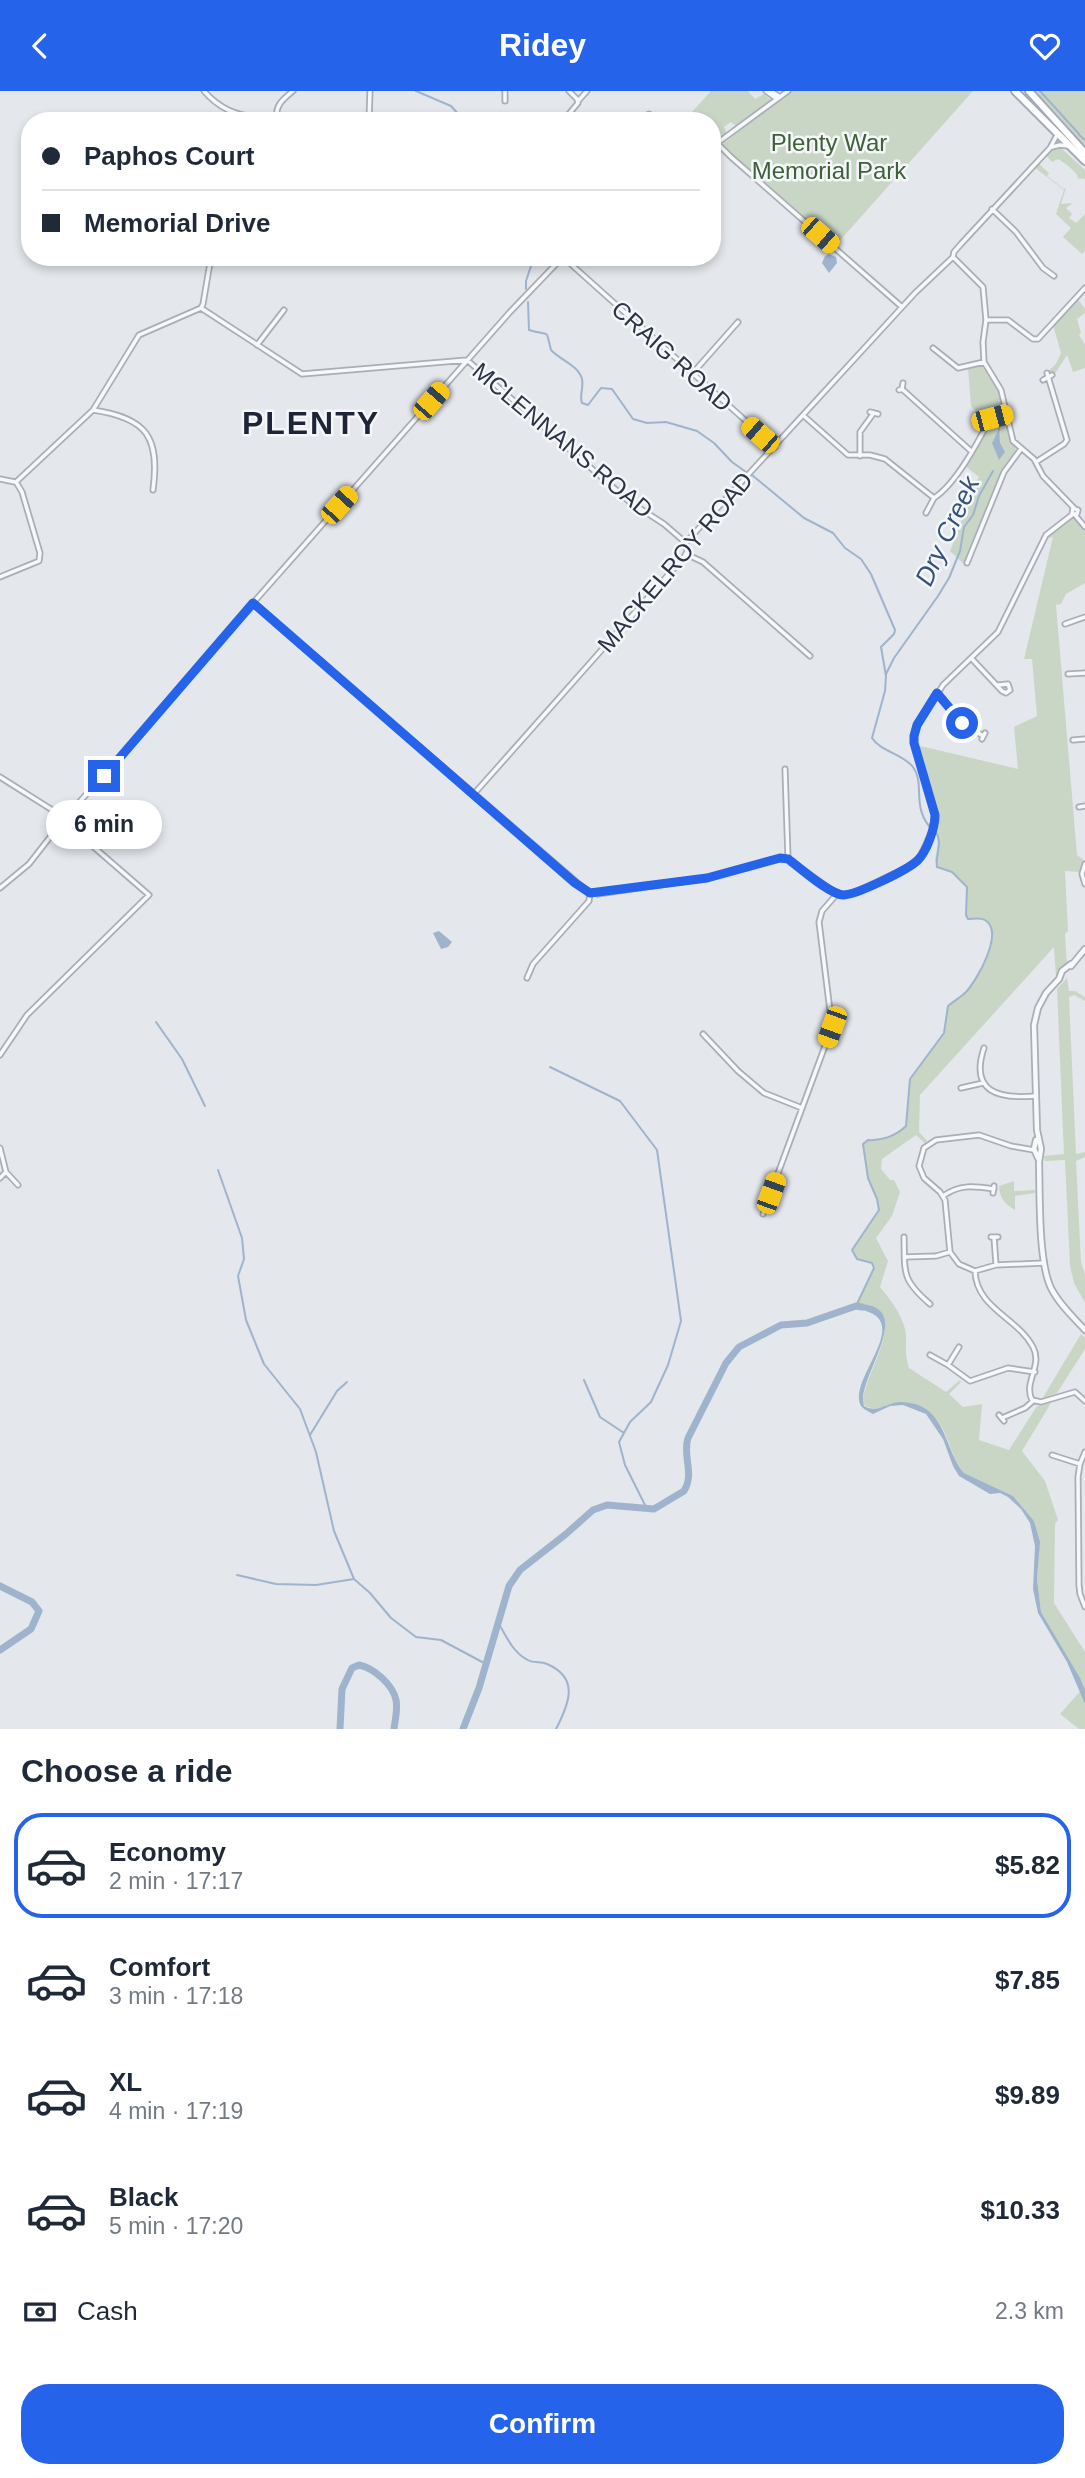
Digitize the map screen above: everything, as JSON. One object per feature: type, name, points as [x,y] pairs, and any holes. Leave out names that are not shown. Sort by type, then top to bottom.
[{"type":"main road","points":[[1015,91],[1085,161]]},
{"type":"main road","points":[[1029,91],[1085,153]]},
{"type":"street","points":[[204,91],[232,112]]},
{"type":"street","points":[[278,112],[280,102],[293,91]]},
{"type":"street","points":[[369,112],[370,91]]},
{"type":"street","points":[[505,91],[505,101]]},
{"type":"street","points":[[569,91],[578,100]]},
{"type":"street","points":[[571,112],[587,91]]},
{"type":"street","points":[[768,91],[779,98]]},
{"type":"street","points":[[721,142],[788,91]]},
{"type":"street","name":"MACKELROY ROAD","points":[[473,795],[686,554],[686,543],[902,307],[953,257],[957,248],[1050,148],[1057,132]]},
{"type":"street","points":[[721,145],[902,307]]},
{"type":"street","points":[[1050,148],[1071,146]]},
{"type":"street","points":[[992,209],[1016,232],[1037,262],[1054,276]]},
{"type":"street","points":[[953,257],[982,284],[986,320],[984,362],[1001,390],[1013,441],[1036,462],[1043,476],[1062,493],[1085,527]]},
{"type":"street","points":[[16,482],[93,410],[139,335],[201,308],[209,266]]},
{"type":"street","points":[[0,888],[29,864],[66,817],[253,603],[552,266]]},
{"type":"street","name":"CRAIG ROAD","points":[[571,266],[775,447]]},
{"type":"street","points":[[986,320],[1004,319],[1038,339],[1085,288]]},
{"type":"street","name":"MCLENNANS ROAD","points":[[201,308],[302,374],[467,360],[630,502],[664,524],[686,543]]},
{"type":"street","points":[[257,345],[284,310]]},
{"type":"street","points":[[692,373],[738,322]]},
{"type":"street","points":[[932,347],[958,368],[984,362]]},
{"type":"street","points":[[1036,462],[1065,444],[1067,440],[1049,375],[1043,380]]},
{"type":"street","points":[[903,383],[901,390],[972,451]]},
{"type":"street","points":[[93,410],[126,417],[144,430],[154,452],[156,470],[153,490]]},
{"type":"street","points":[[860,456],[860,432],[874,413]]},
{"type":"street","points":[[926,513],[934,498],[953,479],[990,419],[1007,414]]},
{"type":"street","points":[[804,416],[846,454],[876,456],[889,461],[934,498]]},
{"type":"street","points":[[967,563],[1003,472],[1022,449]]},
{"type":"street","points":[[0,479],[16,482]]},
{"type":"street","points":[[0,577],[39,561],[40,553],[26,505],[16,482]]},
{"type":"street","points":[[253,603],[575,883],[590,893],[707,878],[776,858],[788,859],[837,894],[843,895],[856,892],[912,865],[922,854],[935,815],[914,736],[917,725],[937,693],[998,632],[1045,537],[1085,506]]},
{"type":"street","points":[[686,554],[704,562],[810,656]]},
{"type":"street","points":[[1065,624],[1085,617]]},
{"type":"street","points":[[972,658],[996,685]]},
{"type":"street","points":[[1068,674],[1085,673]]},
{"type":"street","points":[[937,693],[959,720],[983,736]]},
{"type":"street","points":[[1073,740],[1085,739]]},
{"type":"street","points":[[785,769],[788,859]]},
{"type":"street","points":[[0,777],[66,817],[73,829],[149,895],[27,1015],[0,1055]]},
{"type":"street","points":[[1079,807],[1085,806]]},
{"type":"street","points":[[1085,864],[1082,874],[1085,884]]},
{"type":"street","points":[[527,978],[533,964],[589,901],[590,893]]},
{"type":"street","points":[[763,1215],[832,1027],[819,922],[822,911],[837,894]]},
{"type":"street","points":[[1085,949],[1051,986],[1038,1008],[1034,1025],[1037,1148],[1044,1263],[1047,1280],[1056,1297],[1085,1330]]},
{"type":"street","points":[[703,1034],[738,1071],[764,1093],[802,1108]]},
{"type":"street","points":[[984,1048],[980,1065],[984,1083],[993,1092],[1003,1097],[1036,1096]]},
{"type":"street","points":[[961,1088],[984,1083]]},
{"type":"street","points":[[1037,1148],[1011,1146],[979,1135],[936,1140],[929,1143],[920,1156],[920,1171],[926,1181],[943,1196],[947,1207],[950,1252],[959,1264],[975,1271],[996,1265],[1044,1263]]},
{"type":"street","points":[[0,1148],[6,1172],[18,1185]]},
{"type":"street","points":[[0,1178],[6,1172]]},
{"type":"street","points":[[943,1196],[955,1188],[967,1186],[994,1190]]},
{"type":"street","points":[[904,1237],[908,1282],[930,1304]]},
{"type":"street","points":[[994,1237],[996,1265]]},
{"type":"street","points":[[905,1257],[936,1256],[950,1252]]},
{"type":"street","points":[[975,1271],[976,1283],[984,1298],[1032,1345],[1036,1358],[1035,1372],[1029,1389],[1033,1401]]},
{"type":"street","points":[[948,1365],[959,1347]]},
{"type":"street","points":[[930,1355],[970,1381],[1008,1368],[1035,1372]]},
{"type":"street","points":[[1002,1418],[1025,1408],[1033,1401],[1041,1402],[1073,1392],[1079,1393],[1085,1401]]},
{"type":"street","points":[[1085,1452],[1080,1464],[1078,1505],[1080,1594],[1085,1607]]},
{"type":"street","points":[[1052,1455],[1080,1464]]},
{"type":"street","points":[[1078,1505],[1085,1504]]},
{"type":"street","points":[[1078,1563],[1085,1563]]},
{"type":"green space","points":[[711,91],[748,91],[755,99],[764,94],[770,99],[768,104],[737,127],[731,122],[724,127],[727,134],[721,138],[721,112],[692,112]]},
{"type":"green space","name":"Plenty War Memorial Park","points":[[791,91],[973,91],[835,246],[723,144]]},
{"type":"green space","points":[[1033,91],[1085,91],[1085,147],[1056,113]]},
{"type":"green space","points":[[1059,146],[1085,170],[1085,179],[1077,178],[1066,164],[1058,159],[1052,162],[1046,155]]},
{"type":"green space","points":[[1038,163],[1049,173],[1047,176],[1066,188],[1061,204],[1073,203],[1066,208],[1072,214],[1069,218],[1076,223],[1085,214],[1085,251],[1082,254],[1063,237],[1071,228],[1056,214],[1064,190],[1034,167]]},
{"type":"green space","points":[[1077,298],[1085,309],[1085,313],[1077,319],[1081,333],[1079,335],[1085,344],[1085,368],[1073,372],[1067,355],[1054,375],[1047,372],[1056,364],[1061,353],[1053,325]]},
{"type":"green space","points":[[982,366],[998,390],[1004,410],[987,422],[971,406],[968,368]]},
{"type":"green space","points":[[1003,418],[1017,453],[1002,472],[964,564],[950,551],[971,496],[968,493],[979,477],[964,465],[991,421]]},
{"type":"green space","points":[[1074,517],[1085,532],[1085,583],[1066,594],[1061,604],[1056,605],[1077,855],[1085,861],[1080,872],[1065,871],[1067,967],[1056,977],[1054,947],[920,1095],[919,1132],[927,1141],[925,1143],[916,1135],[882,1159],[881,1169],[890,1180],[894,1180],[900,1192],[892,1216],[876,1238],[888,1261],[880,1287],[904,1325],[909,1368],[946,1392],[960,1380],[949,1394],[963,1407],[982,1404],[979,1440],[1009,1450],[1037,1406],[1051,1403],[1022,1451],[1045,1481],[1058,1520],[1055,1524],[1054,1603],[1085,1652],[1085,1729],[1079,1729],[1060,1714],[1084,1687],[1041,1612],[1037,1579],[1039,1554],[1034,1521],[1013,1496],[964,1473],[941,1425],[929,1412],[910,1404],[869,1408],[863,1404],[885,1329],[883,1317],[874,1308],[856,1304],[874,1268],[872,1263],[857,1259],[852,1250],[879,1210],[868,1178],[863,1144],[868,1140],[893,1135],[906,1126],[910,1079],[944,1033],[948,1006],[966,992],[991,945],[990,926],[985,920],[968,919],[966,915],[967,887],[952,872],[937,867],[935,860],[939,838],[934,830],[937,814],[916,745],[1018,769],[1014,727],[1037,716],[1032,659],[1024,659],[1053,537],[1045,539]]},
{"type":"green space","points":[[1067,978],[1069,991],[1075,991],[1085,997],[1085,1001],[1074,995],[1069,997],[1076,1154],[1085,1152],[1085,1157],[1076,1161],[1085,1303],[1074,1283],[1070,1266],[1065,1160],[1045,1161],[1044,1156],[1064,1154],[1057,989]]},
{"type":"green space","points":[[1014,1181],[1014,1191],[1035,1190],[1035,1193],[1015,1196],[1015,1210],[1003,1200],[999,1186]]},
{"type":"green space","points":[[1081,1334],[1085,1338],[1085,1349],[1057,1393],[1042,1399]]},
{"type":"water","points":[[829,254],[836,257],[837,263],[829,273],[822,263]]},
{"type":"water","points":[[999,429],[1000,443],[1005,452],[999,460],[992,443]]},
{"type":"water","points":[[439,931],[452,942],[448,947],[441,949],[433,933]]},
{"type":"water","points":[[856,1304],[875,1307],[884,1316],[885,1329],[863,1394],[864,1406],[874,1409],[901,1402],[916,1404],[927,1410],[942,1428],[964,1473],[1013,1496],[1034,1521],[1040,1542],[1037,1579],[1041,1612],[1080,1678],[1085,1690],[1085,1704],[1067,1662],[1038,1613],[1033,1589],[1035,1546],[1030,1523],[1021,1509],[1008,1497],[1000,1493],[990,1494],[959,1476],[943,1439],[926,1414],[903,1405],[890,1406],[873,1414],[861,1406],[859,1392],[882,1335],[881,1323],[873,1314],[855,1309]]},
{"type":"waterway","name":"Dry Creek","points":[[416,91],[451,106],[456,112]]},
{"type":"waterway","points":[[1040,91],[1079,134]]},
{"type":"waterway","points":[[1079,135],[1085,140]]},
{"type":"waterway","name":"Dry Creek","points":[[526,289],[531,266]]},
{"type":"waterway","name":"Dry Creek","points":[[528,302],[529,330],[546,334],[551,350],[580,374],[582,403],[588,405],[601,388],[612,389],[633,419],[647,423],[666,422],[697,431],[746,472]]},
{"type":"waterway","name":"Dry Creek","points":[[999,421],[999,430]]},
{"type":"waterway","name":"Dry Creek","points":[[886,674],[949,578],[960,551],[964,527],[973,515],[979,496],[993,471]]},
{"type":"waterway","name":"Dry Creek","points":[[752,475],[804,518],[833,533],[845,548],[861,559],[871,574],[895,630],[881,647],[886,676],[885,691],[872,738],[913,767],[918,780],[921,810],[929,826]]},
{"type":"waterway","name":"Dry Creek","points":[[856,1306],[874,1268],[872,1263],[857,1259],[852,1250],[879,1210],[868,1178],[863,1144],[868,1140],[893,1135],[906,1126],[910,1079],[944,1033],[948,1006],[971,986],[991,945],[990,926],[983,919],[968,919],[966,915],[967,887],[952,872],[937,867],[939,841],[936,832]]},
{"type":"waterway","points":[[156,1022],[182,1059],[205,1106]]},
{"type":"waterway","points":[[550,1067],[620,1101],[657,1150],[681,1321],[668,1365],[651,1402],[630,1422],[619,1442],[625,1465],[647,1509]]},
{"type":"waterway","points":[[218,1170],[242,1238],[244,1259],[238,1276],[246,1320],[264,1364],[300,1409],[316,1452],[334,1531],[354,1579]]},
{"type":"waterway","points":[[463,1729],[479,1688],[509,1586],[520,1570],[593,1510],[607,1505],[654,1509],[684,1491],[689,1471],[686,1451],[688,1438],[726,1363],[739,1347],[781,1325],[807,1323],[856,1306],[862,1307]]},
{"type":"waterway","points":[[584,1380],[600,1417],[624,1433]]},
{"type":"waterway","points":[[310,1435],[337,1391],[347,1382]]},
{"type":"waterway","points":[[237,1575],[276,1584],[316,1585],[354,1579],[391,1618],[416,1637],[441,1640],[486,1664]]},
{"type":"waterway","points":[[0,1586],[32,1602],[39,1611],[31,1629],[0,1650]]},
{"type":"waterway","points":[[499,1624],[521,1656],[547,1664],[557,1670],[568,1684],[568,1701],[556,1729]]},
{"type":"waterway","points":[[340,1729],[342,1689],[352,1668],[359,1665],[377,1673],[394,1694],[397,1703],[394,1729]]},
{"type":"district","name":"PLENTY","points":[[311,423]]},
{"type":"route","points":[[104,776],[253,603],[575,883],[590,893],[707,878],[780,858],[788,859],[837,894],[843,895],[856,892],[908,867],[920,857],[935,815],[914,743],[914,733],[937,693],[962,723]]}]
